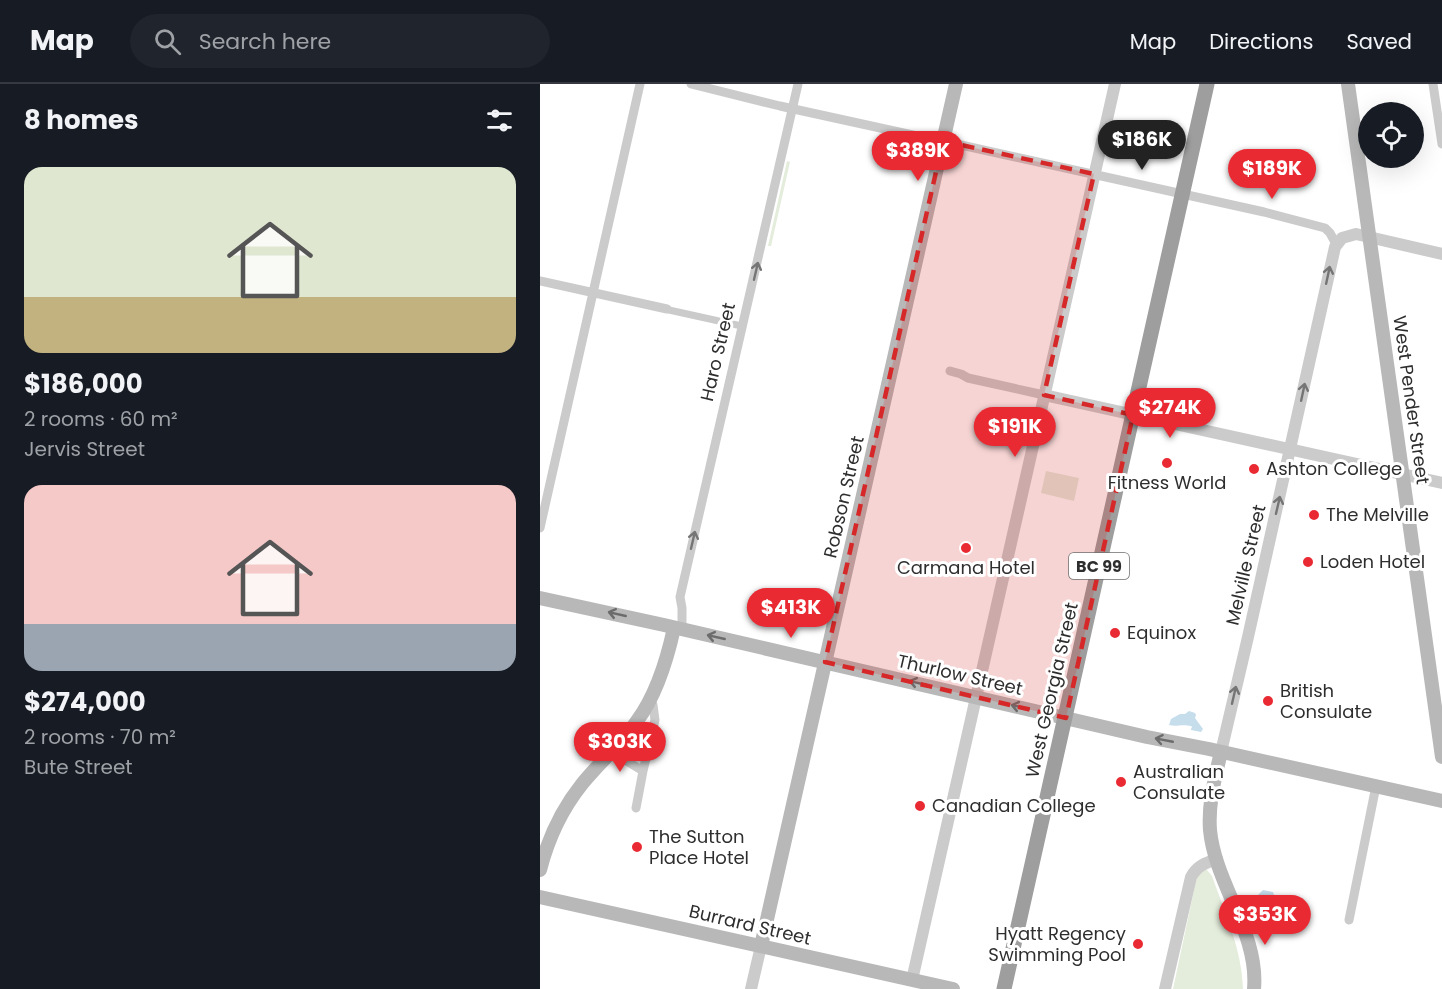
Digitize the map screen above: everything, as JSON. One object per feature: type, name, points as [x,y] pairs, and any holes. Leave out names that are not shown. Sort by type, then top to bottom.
[{"type":"highway","name":"West Georgia Street","points":[[1004,989],[1208,84]]},
{"type":"main road","name":"Robson Street","points":[[761,946],[956,84]]},
{"type":"main road","name":"West Pender Street","points":[[1348,84],[1442,757]]},
{"type":"main road","name":"Thurlow Street","points":[[540,598],[1442,801]]},
{"type":"main road","name":"Haro Street","points":[[540,870],[560,816],[582,783],[612,752],[637,721],[664,667],[678,628]]},
{"type":"main road","name":"Melville Street","points":[[1221,752],[1212,791],[1210,831],[1217,859],[1252,958],[1254,989]]},
{"type":"main road","name":"Burrard Street","points":[[540,897],[953,989]]},
{"type":"street","points":[[540,528],[640,84]]},
{"type":"street","points":[[691,84],[933,141],[943,141],[1264,212],[1322,227],[1330,233],[1336,244],[1347,235],[1356,234],[1442,254]]},
{"type":"street","name":"Haro Street","points":[[678,628],[682,608],[680,597],[798,84]]},
{"type":"street","points":[[912,980],[1115,84]]},
{"type":"street","points":[[1433,84],[1442,144]]},
{"type":"street","name":"Melville Street","points":[[1221,752],[1336,244]]},
{"type":"street","points":[[540,281],[737,325]]},
{"type":"street","points":[[950,371],[968,378],[1442,483]]},
{"type":"street","points":[[636,808],[642,771],[655,720],[650,698]]},
{"type":"street","points":[[612,752],[642,771]]},
{"type":"street","points":[[1349,920],[1376,786]]},
{"type":"street","points":[[1165,989],[1191,878],[1199,867],[1217,859]]},
{"type":"street","name":"Robson Street","points":[[751,989],[761,946]]},
{"type":"highlighted area","points":[[943,141],[1094,174],[1044,395],[1133,415],[1066,718],[825,662]]},
{"type":"green space","points":[[787,161],[790,162],[771,246],[768,246]]},
{"type":"green space","points":[[1046,471],[1079,478],[1074,501],[1041,493]]},
{"type":"green space","points":[[648,725],[647,736],[639,754],[630,755],[625,749]]},
{"type":"green space","points":[[1205,870],[1212,876],[1232,932],[1240,960],[1243,989],[1173,989],[1196,881],[1199,874]]},
{"type":"water","points":[[1189,711],[1195,713],[1195,718],[1203,729],[1201,732],[1191,730],[1191,726],[1169,725],[1171,719]]},
{"type":"water","points":[[1263,890],[1273,892],[1274,895],[1266,898],[1265,904],[1275,907],[1278,914],[1277,920],[1271,923],[1270,927],[1264,925],[1253,913],[1256,906],[1255,898]]},
{"type":"place","name":"Fitness World","points":[[1167,463]]},
{"type":"place","name":"Ashton College","points":[[1254,469]]},
{"type":"place","name":"The Melville","points":[[1314,515]]},
{"type":"place","name":"Carmana Hotel","points":[[966,548]]},
{"type":"place","name":"Loden Hotel","points":[[1308,562]]},
{"type":"place","name":"Equinox","points":[[1115,633]]},
{"type":"place","name":"British Consulate","points":[[1268,701]]},
{"type":"place","name":"Australian Consulate","points":[[1121,782]]},
{"type":"place","name":"Canadian College","points":[[920,806]]},
{"type":"place","name":"The Sutton Place Hotel","points":[[637,847]]},
{"type":"place","name":"Hyatt Regency Swimming Pool","points":[[1138,944]]}]
